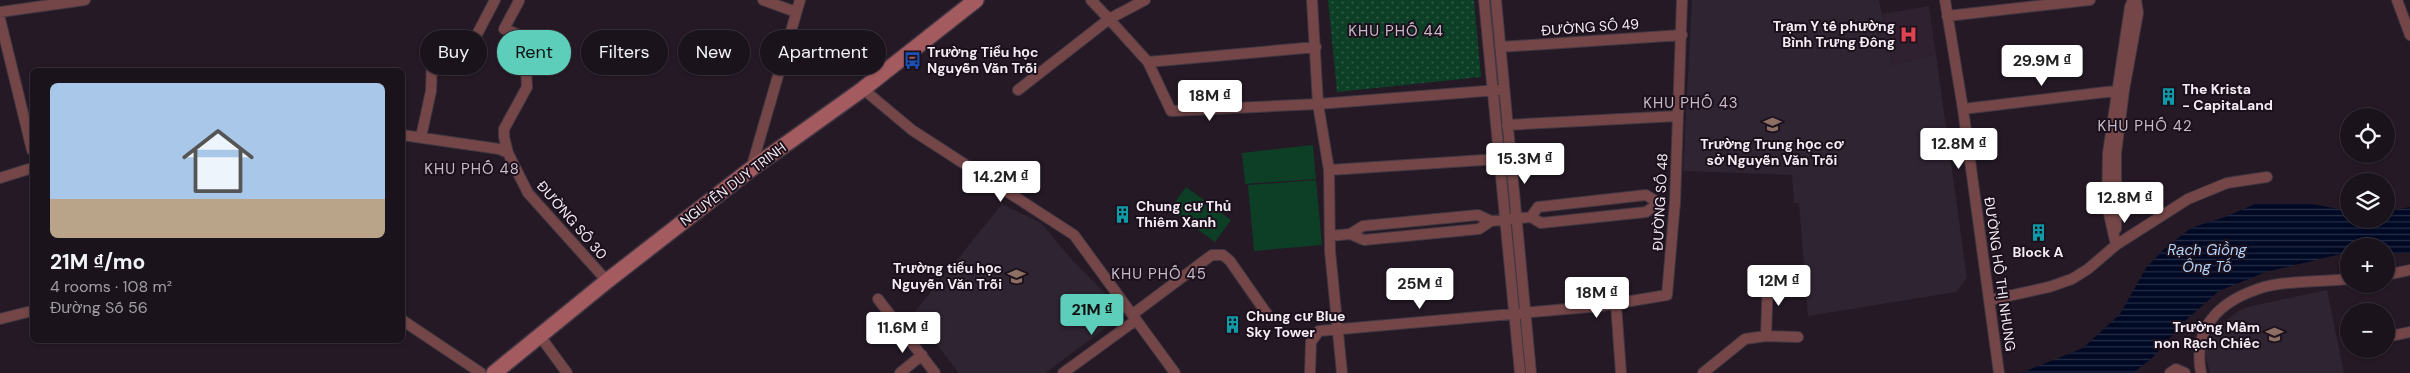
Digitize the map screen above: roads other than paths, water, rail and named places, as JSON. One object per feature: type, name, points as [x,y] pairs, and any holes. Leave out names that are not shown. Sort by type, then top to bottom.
[{"type":"main road","name":"NGUYỄN DUY TRINH","points":[[494,373],[606,281],[751,170],[863,89],[976,0]]},
{"type":"street","points":[[0,12],[85,0]]},
{"type":"street","points":[[421,137],[431,91],[432,60],[437,52],[473,42],[494,0]]},
{"type":"street","points":[[763,0],[796,12]]},
{"type":"street","points":[[751,170],[800,0]]},
{"type":"street","points":[[1091,0],[1148,62],[1171,111],[1318,104],[1504,89]]},
{"type":"street","points":[[1018,90],[1109,19],[1145,0]]},
{"type":"street","points":[[1312,0],[1318,104],[1329,170],[1330,236],[1342,373]]},
{"type":"street","points":[[1484,0],[1505,220],[1519,313],[1531,373]]},
{"type":"street","points":[[1496,0],[1516,219],[1520,373]]},
{"type":"street","name":"ĐƯỜNG SỐ 48","points":[[1310,373],[1311,342],[1319,331],[1616,304],[1667,295],[1675,202],[1682,0]]},
{"type":"street","name":"ĐƯỜNG HỒ THỊ NHUNG","points":[[1945,0],[1963,109],[2000,373]]},
{"type":"street","points":[[1947,16],[2090,0]]},
{"type":"street","points":[[2116,245],[2107,205],[2130,7],[2135,0]]},
{"type":"street","points":[[2397,0],[2410,35]]},
{"type":"street","name":"ĐƯỜNG SỐ 30","points":[[519,2],[504,29],[530,39],[520,64],[526,69],[528,76],[526,86],[504,128],[504,138],[508,152],[528,194],[606,281]]},
{"type":"street","points":[[0,18],[30,142]]},
{"type":"street","name":"ĐƯỜNG SỐ 49","points":[[1500,47],[1682,35]]},
{"type":"street","points":[[1148,62],[1316,47]]},
{"type":"street","points":[[863,89],[912,130],[1074,235],[1175,373]]},
{"type":"street","points":[[1963,109],[2120,90]]},
{"type":"street","points":[[1507,125],[1678,116]]},
{"type":"street","points":[[405,135],[508,152]]},
{"type":"street","points":[[1329,170],[1499,159]]},
{"type":"street","points":[[0,178],[30,169]]},
{"type":"street","points":[[1990,300],[2049,287],[2072,279],[2096,263],[2116,245],[2188,199],[2226,183],[2267,176]]},
{"type":"street","points":[[1531,217],[1538,207],[1546,206],[1646,196],[1659,202],[1675,202]]},
{"type":"street","points":[[1330,236],[1350,234],[1364,240],[1479,229],[1491,221],[1531,217],[1541,223],[1646,212],[1659,202]]},
{"type":"street","points":[[1063,373],[1212,255],[1223,255],[1230,261],[1269,317]]},
{"type":"street","points":[[2395,272],[2410,270]]},
{"type":"street","points":[[1766,336],[1768,276]]},
{"type":"street","points":[[2200,373],[2198,350],[2201,336],[2210,321],[2223,308],[2242,296],[2265,287],[2340,280]]},
{"type":"street","points":[[878,299],[935,373]]},
{"type":"street","points":[[1616,304],[1621,373]]},
{"type":"street","points":[[0,319],[30,312]]},
{"type":"street","points":[[405,322],[481,373]]},
{"type":"street","points":[[2395,335],[2410,332]]},
{"type":"street","points":[[540,336],[567,373]]},
{"type":"street","points":[[1704,373],[1745,339],[1766,336],[1798,337]]},
{"type":"street","points":[[900,373],[922,355]]},
{"type":"street","points":[[2170,373],[2176,369],[2185,373]]},
{"type":"water","name":"Rạch Giồng Ông Tố","points":[[2255,204],[2312,204],[2340,209],[2340,228],[2395,228],[2395,210],[2410,207],[2410,252],[2395,253],[2395,238],[2340,238],[2340,254],[2266,272],[2219,291],[2187,319],[2152,358],[2133,373],[2021,373],[2083,348],[2120,314],[2146,268],[2164,249],[2191,228],[2225,217]]},
{"type":"place","name":"Trạm Y tế phường Bình Trưng Đông","points":[[1909,34]]},
{"type":"place","name":"Trường Tiểu học Nguyễn Văn Trỗi","points":[[913,60]]},
{"type":"place","name":"The Krista - CapitaLand","points":[[2168,97]]},
{"type":"place","name":"Trường Trung học cơ sở Nguyễn Văn Trỗi","points":[[1772,124]]},
{"type":"place","name":"Chung cư Thủ Thiêm Xanh","points":[[1122,214]]},
{"type":"place","name":"Block A","points":[[2038,232]]},
{"type":"place","name":"Trường tiểu học Nguyễn Văn Trỗi","points":[[1016,276]]},
{"type":"place","name":"Chung cư Blue Sky Tower","points":[[1232,324]]},
{"type":"place","name":"Trường Mầm non Rạch Chiếc","points":[[2274,335]]},
{"type":"district","name":"KHU PHỐ 44","points":[[1396,31]]},
{"type":"district","name":"KHU PHỐ 43","points":[[1691,103]]},
{"type":"district","name":"KHU PHỐ 42","points":[[2145,126]]},
{"type":"district","name":"KHU PHỐ 48","points":[[472,169]]},
{"type":"district","name":"KHU PHỐ 45","points":[[1159,274]]}]
